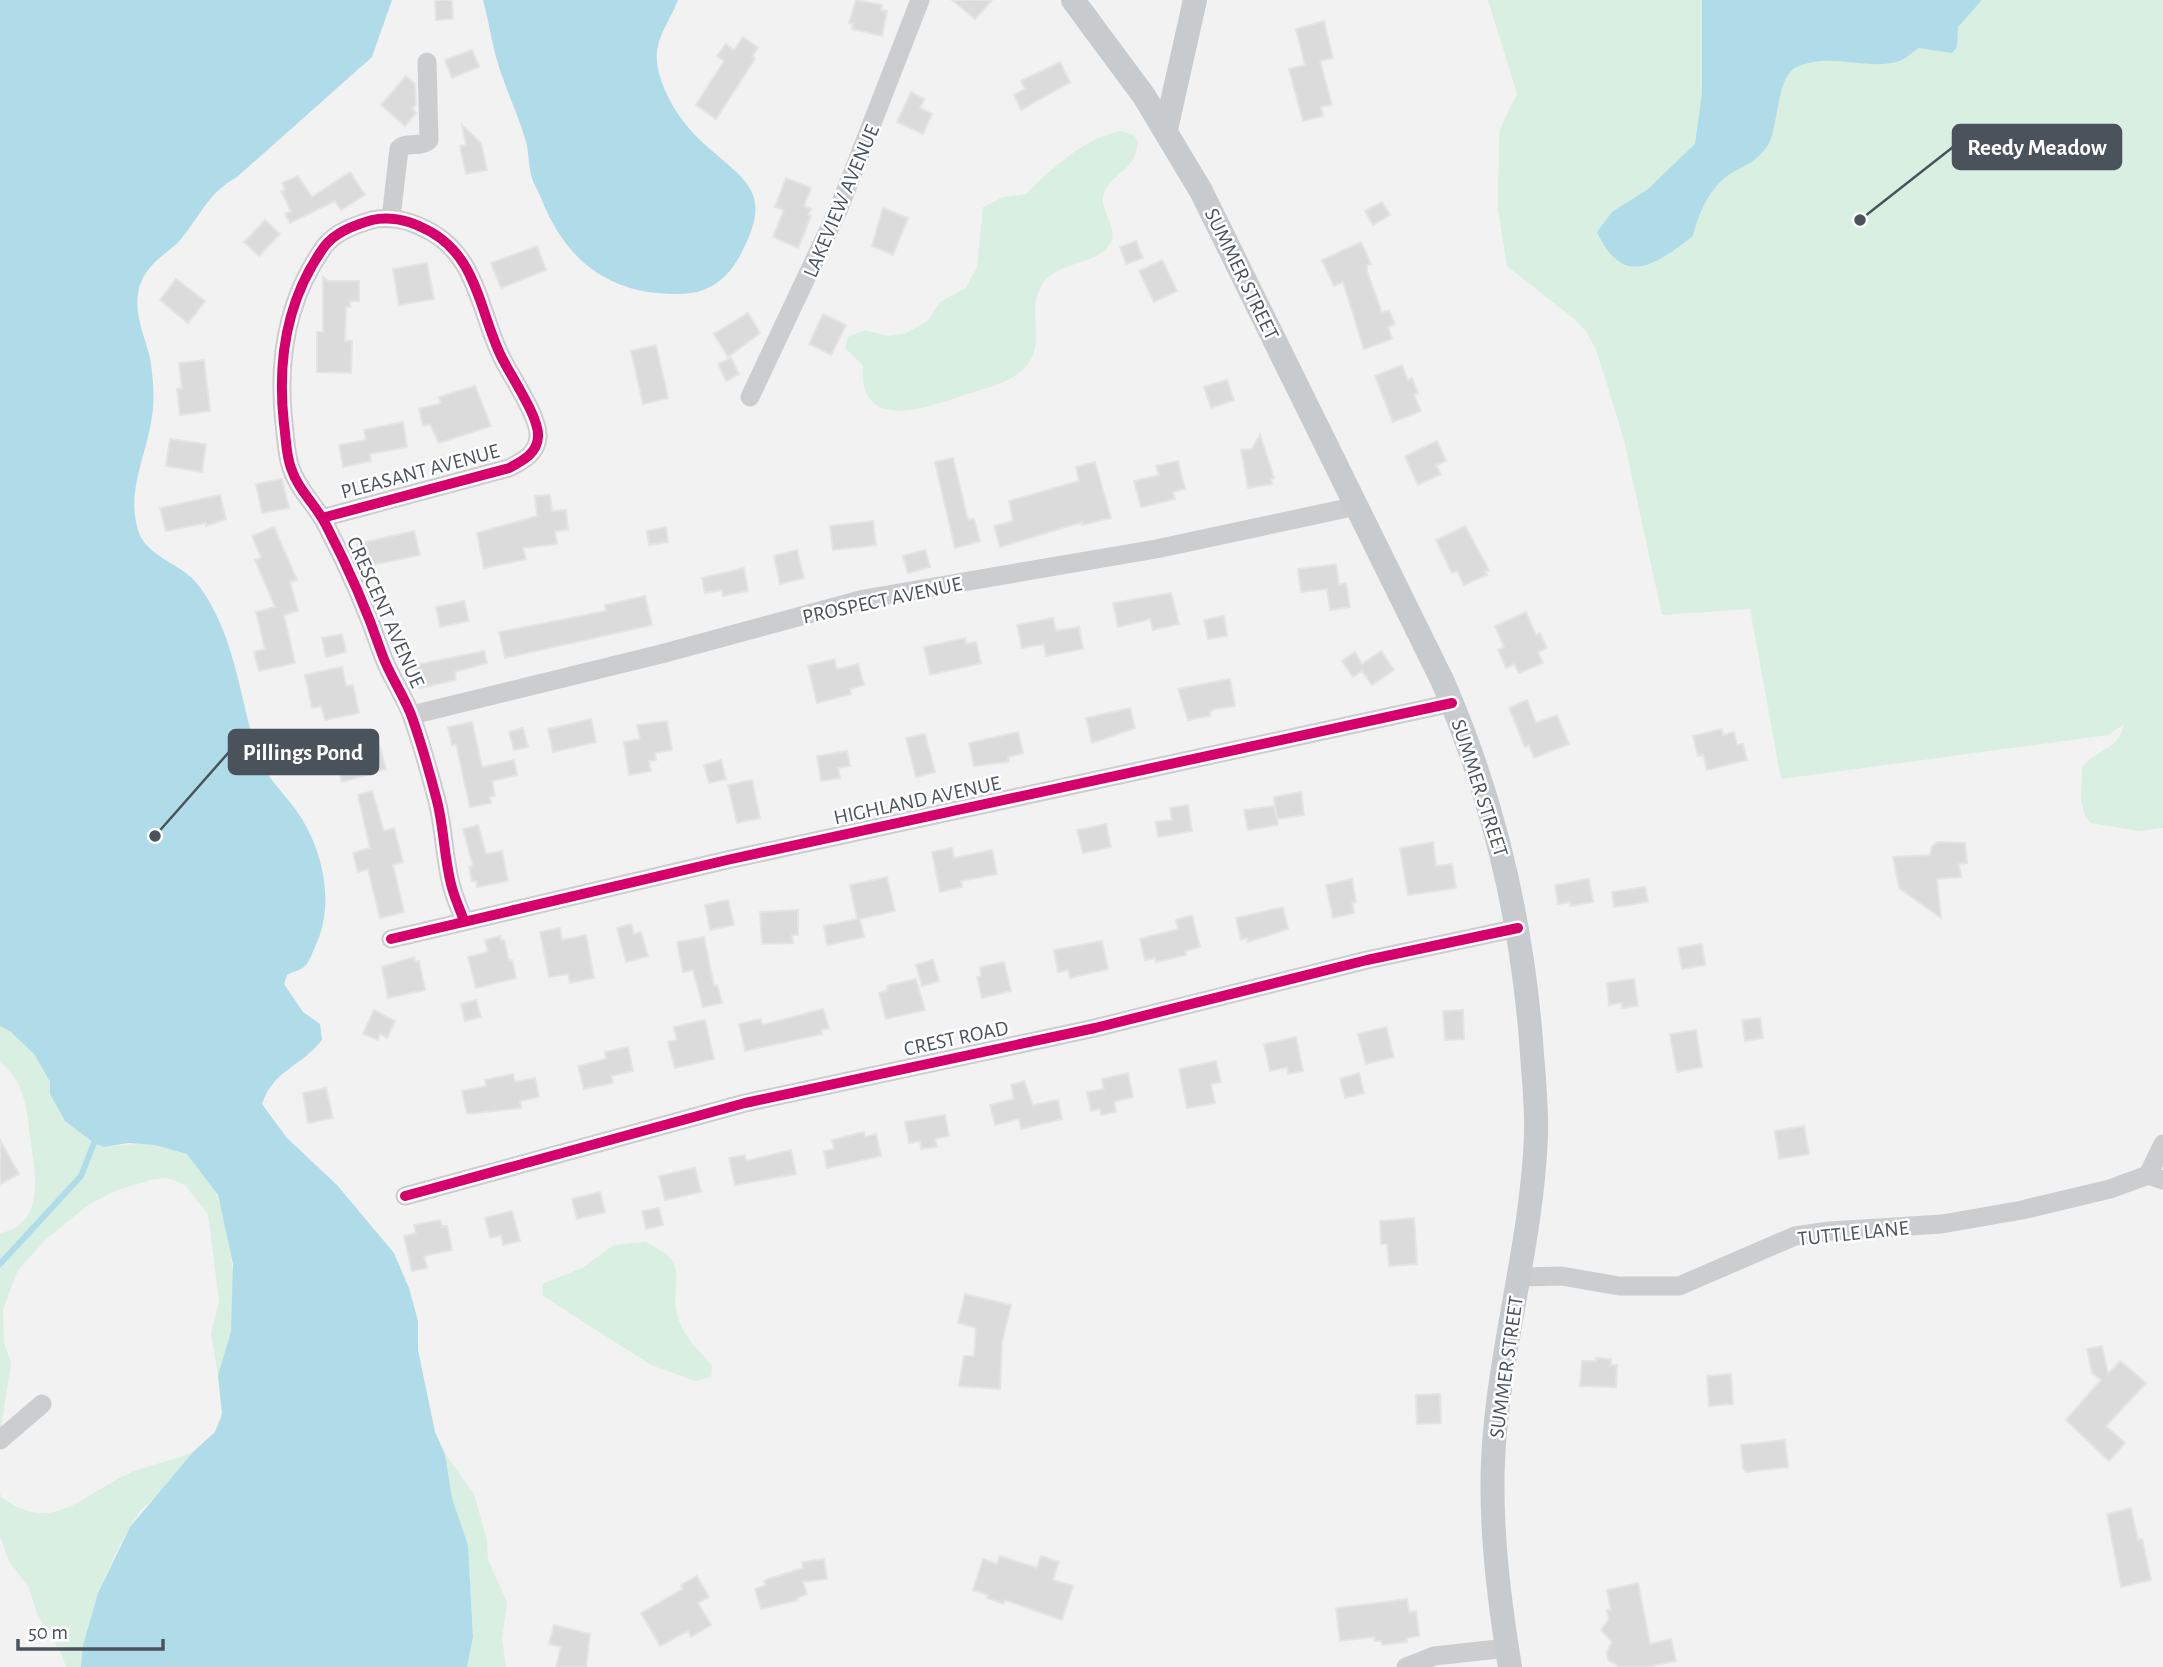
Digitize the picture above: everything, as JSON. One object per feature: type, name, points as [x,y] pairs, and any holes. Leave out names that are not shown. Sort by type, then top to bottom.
[{"type":"main road","name":"SUMMER STREET","points":[[1073,0],[1166,129],[1201,191],[1452,703],[1496,827],[1518,928],[1537,1112],[1527,1241],[1504,1368],[1493,1462],[1495,1525],[1509,1657]]},
{"type":"main road","points":[[1166,129],[1195,0]]},
{"type":"street","name":"LAKEVIEW AVENUE","points":[[750,397],[782,336],[839,208],[920,0]]},
{"type":"street","points":[[391,218],[399,149],[403,145],[425,144],[429,140],[427,62]]},
{"type":"street","name":"PLEASANT AVENUE","points":[[322,518],[491,474],[527,458],[536,447],[539,434],[497,348],[478,293],[454,247],[435,233],[391,218]]},
{"type":"street","name":"CRESCENT AVENUE","points":[[391,218],[376,219],[350,227],[326,244],[308,272],[283,341],[280,378],[290,467],[301,489],[322,518],[359,592],[383,656],[412,715],[437,801],[451,884],[464,921]]},
{"type":"street","name":"PROSPECT AVENUE","points":[[412,715],[662,654],[864,599],[1156,549],[1357,506]]},
{"type":"street","name":"HIGHLAND AVENUE","points":[[391,939],[1310,731],[1452,703]]},
{"type":"street","name":"CREST ROAD","points":[[405,1196],[745,1103],[1095,1028],[1367,960],[1518,928]]},
{"type":"street","name":"TUTTLE LANE","points":[[1520,1277],[1561,1276],[1619,1286],[1679,1286],[1796,1236],[1830,1231],[1942,1224],[2022,1210],[2155,1178],[2163,1144]]},
{"type":"street","points":[[0,1440],[36,1410]]},
{"type":"street","points":[[1406,1667],[1434,1656],[1509,1657]]},
{"type":"green space","points":[[1488,0],[2163,0],[2163,828],[2140,831],[2091,823],[2085,816],[2081,800],[2082,767],[2118,739],[2124,724],[2108,735],[1781,779],[1750,609],[1662,615],[1624,440],[1596,349],[1585,330],[1573,318],[1507,266],[1498,209],[1499,140],[1500,129],[1517,94]]},
{"type":"green space","points":[[1121,131],[1134,135],[1138,142],[1133,160],[1112,180],[1104,193],[1104,207],[1112,227],[1111,241],[1100,254],[1063,268],[1046,279],[1036,299],[1036,342],[1029,363],[1007,380],[912,410],[882,408],[871,400],[864,387],[863,366],[845,348],[848,337],[866,330],[887,336],[904,334],[928,321],[940,302],[966,288],[977,267],[983,207],[1003,197],[1026,194],[1081,148]]},
{"type":"green space","points":[[0,1026],[11,1032],[34,1054],[50,1083],[50,1094],[65,1121],[104,1147],[155,1145],[184,1153],[199,1166],[212,1185],[228,1235],[234,1290],[231,1334],[218,1375],[211,1333],[219,1301],[208,1214],[185,1185],[168,1178],[154,1179],[114,1191],[87,1206],[47,1238],[18,1270],[3,1309],[4,1343],[11,1363],[0,1434],[0,1233],[15,1228],[25,1219],[32,1207],[35,1178],[23,1096],[14,1078],[0,1062]]},
{"type":"green space","points":[[645,1242],[671,1259],[675,1267],[679,1321],[689,1339],[712,1366],[711,1377],[695,1381],[651,1365],[543,1296],[542,1284],[582,1268],[614,1245]]},
{"type":"green space","points":[[194,1451],[165,1488],[139,1512],[119,1546],[98,1593],[83,1645],[81,1667],[66,1667],[62,1655],[37,1614],[29,1588],[9,1561],[0,1536],[0,1492],[1,1497],[20,1508],[37,1513],[53,1512],[83,1500],[132,1472]]},
{"type":"green space","points":[[445,1454],[474,1494],[487,1540],[488,1560],[507,1602],[502,1639],[506,1667],[467,1667],[473,1637],[468,1545],[452,1498]]},
{"type":"water","points":[[0,0],[392,0],[372,57],[237,177],[218,190],[181,239],[155,262],[142,280],[137,300],[150,358],[153,402],[134,501],[142,540],[192,578],[211,605],[229,646],[258,755],[300,816],[321,863],[325,897],[321,931],[307,964],[287,975],[284,984],[303,1012],[320,1024],[322,1040],[273,1083],[262,1104],[287,1138],[337,1185],[394,1253],[409,1288],[418,1321],[418,1350],[435,1432],[445,1454],[452,1498],[468,1545],[473,1637],[467,1667],[81,1667],[83,1645],[98,1593],[130,1527],[194,1451],[215,1432],[222,1414],[218,1375],[231,1332],[233,1264],[218,1195],[187,1154],[155,1145],[128,1143],[104,1147],[94,1143],[65,1121],[50,1094],[50,1082],[34,1054],[11,1032],[0,1026]]},
{"type":"water","points":[[483,0],[678,0],[657,50],[658,69],[664,89],[680,117],[694,134],[743,179],[751,190],[755,203],[755,218],[749,236],[727,275],[713,286],[697,292],[653,293],[611,280],[593,270],[577,256],[551,220],[533,180],[526,142],[499,67]]},
{"type":"water","points":[[1702,0],[1982,0],[1958,27],[1957,47],[1952,53],[1919,48],[1896,62],[1871,64],[1822,61],[1797,67],[1790,72],[1781,91],[1768,145],[1756,159],[1730,174],[1716,186],[1702,210],[1693,236],[1652,263],[1629,266],[1617,260],[1597,232],[1612,212],[1648,189],[1695,144],[1702,93]]},
{"type":"building","points":[[435,0],[452,0],[453,19],[436,20]]},
{"type":"building","points":[[856,0],[882,5],[881,10],[887,11],[882,36],[852,29],[853,24],[849,23]]},
{"type":"building","points":[[952,0],[992,0],[975,19]]},
{"type":"building","points":[[1324,21],[1333,58],[1320,61],[1332,105],[1321,107],[1323,116],[1303,121],[1289,69],[1305,65],[1296,29]]},
{"type":"building","points":[[743,37],[758,48],[752,56],[755,59],[716,119],[696,105],[724,61],[717,56],[726,44],[734,50]]},
{"type":"building","points":[[472,50],[479,67],[452,78],[445,60]]},
{"type":"building","points":[[1060,62],[1070,82],[1021,110],[1014,95],[1025,89],[1021,81]]},
{"type":"building","points":[[406,76],[415,84],[416,104],[412,108],[416,113],[405,126],[381,105]]},
{"type":"building","points":[[911,92],[924,99],[920,108],[932,114],[923,134],[897,122]]},
{"type":"building","points":[[462,125],[481,143],[487,170],[466,174],[460,146],[466,145]]},
{"type":"building","points":[[350,172],[365,195],[341,210],[335,201],[290,223],[285,214],[291,211],[281,191],[285,190],[282,183],[298,176],[312,197]]},
{"type":"building","points":[[786,178],[811,188],[804,206],[811,209],[808,215],[811,216],[798,248],[773,237],[784,210],[775,207]]},
{"type":"building","points":[[1382,202],[1390,215],[1373,225],[1365,211]]},
{"type":"building","points":[[883,208],[908,218],[893,255],[872,246]]},
{"type":"building","points":[[265,220],[280,234],[259,256],[244,242]]},
{"type":"building","points":[[1136,241],[1143,258],[1126,264],[1120,247]]},
{"type":"building","points":[[1361,242],[1371,264],[1367,265],[1367,271],[1382,313],[1389,310],[1395,324],[1388,327],[1392,339],[1364,349],[1343,282],[1334,286],[1322,260]]},
{"type":"building","points":[[537,246],[546,270],[501,288],[491,263]]},
{"type":"building","points":[[1162,260],[1177,291],[1154,302],[1139,271]]},
{"type":"building","points":[[427,263],[434,299],[399,305],[393,269]]},
{"type":"building","points":[[323,277],[328,281],[359,281],[359,301],[350,301],[350,307],[346,307],[345,341],[352,341],[351,373],[317,372],[317,332],[323,332]]},
{"type":"building","points":[[176,279],[205,301],[188,323],[160,300]]},
{"type":"building","points":[[748,313],[760,333],[728,357],[714,334]]},
{"type":"building","points":[[823,314],[846,325],[831,355],[809,344]]},
{"type":"building","points":[[656,345],[668,398],[643,404],[631,351]]},
{"type":"building","points":[[731,358],[739,374],[726,381],[718,364]]},
{"type":"building","points":[[204,360],[210,411],[180,415],[177,389],[182,388],[179,363]]},
{"type":"building","points":[[1402,365],[1408,380],[1412,378],[1418,393],[1414,395],[1421,411],[1393,422],[1375,376]]},
{"type":"building","points":[[1227,380],[1234,400],[1211,408],[1204,387]]},
{"type":"building","points":[[475,386],[491,426],[439,443],[430,424],[423,426],[419,409],[441,403],[439,397]]},
{"type":"building","points":[[403,422],[407,447],[370,454],[371,461],[343,467],[339,445],[366,440],[364,430]]},
{"type":"building","points":[[1260,435],[1274,478],[1271,479],[1272,484],[1248,488],[1241,450],[1252,449]]},
{"type":"building","points":[[170,439],[206,444],[202,472],[166,466]]},
{"type":"building","points":[[1437,441],[1446,461],[1436,465],[1441,474],[1418,485],[1405,456]]},
{"type":"building","points":[[953,458],[968,520],[974,519],[980,541],[955,548],[935,462]]},
{"type":"building","points":[[1178,461],[1185,489],[1173,492],[1175,499],[1141,507],[1134,481],[1159,475],[1156,466]]},
{"type":"building","points":[[1095,462],[1111,518],[1082,525],[1082,522],[1000,547],[994,526],[1013,521],[1009,501],[1079,481],[1076,467]]},
{"type":"building","points":[[282,479],[289,508],[262,513],[256,484]]},
{"type":"building","points":[[220,495],[226,519],[206,526],[206,523],[166,531],[160,508]]},
{"type":"building","points":[[550,495],[552,511],[566,510],[568,530],[555,531],[557,544],[523,548],[526,559],[484,568],[477,533],[537,516],[535,496]]},
{"type":"building","points":[[873,521],[876,545],[833,550],[830,526]]},
{"type":"building","points":[[1465,526],[1489,570],[1485,572],[1487,575],[1464,585],[1457,571],[1452,573],[1436,540]]},
{"type":"building","points":[[274,527],[297,580],[290,582],[298,611],[284,615],[295,663],[259,671],[254,652],[265,649],[256,612],[275,607],[255,560],[261,557],[252,536]]},
{"type":"building","points":[[666,527],[668,542],[649,545],[647,531]]},
{"type":"building","points":[[414,531],[420,555],[363,567],[357,544]]},
{"type":"building","points":[[797,550],[804,578],[780,584],[774,556]]},
{"type":"building","points":[[925,550],[930,567],[908,573],[903,556]]},
{"type":"building","points":[[1336,564],[1339,585],[1346,583],[1350,607],[1330,610],[1327,589],[1301,592],[1298,569]]},
{"type":"building","points":[[744,568],[748,591],[723,596],[722,590],[705,593],[702,578]]},
{"type":"building","points":[[1171,593],[1179,624],[1153,630],[1150,619],[1118,627],[1113,603]]},
{"type":"building","points":[[645,596],[652,625],[505,658],[499,632],[606,611],[605,605]]},
{"type":"building","points":[[464,601],[469,621],[440,627],[436,607]]},
{"type":"building","points":[[1526,612],[1536,635],[1540,633],[1547,648],[1538,652],[1543,663],[1519,673],[1514,664],[1506,668],[1498,650],[1504,647],[1495,626]]},
{"type":"building","points":[[1224,616],[1227,636],[1208,639],[1204,620]]},
{"type":"building","points":[[1053,618],[1056,631],[1079,627],[1083,649],[1046,656],[1044,644],[1022,648],[1017,625]]},
{"type":"building","points":[[342,634],[346,652],[326,657],[322,638]]},
{"type":"building","points":[[965,638],[966,644],[976,642],[981,663],[930,675],[924,647]]},
{"type":"building","points":[[484,651],[487,663],[455,672],[456,680],[420,688],[415,665]]},
{"type":"building","points":[[1381,651],[1394,670],[1372,685],[1362,671],[1353,677],[1342,661],[1355,652],[1362,664]]},
{"type":"building","points":[[834,659],[837,669],[858,664],[864,685],[850,689],[851,694],[817,703],[808,666]]},
{"type":"building","points":[[342,667],[346,686],[353,685],[359,713],[325,720],[321,706],[312,708],[305,675]]},
{"type":"building","points":[[1230,679],[1235,706],[1215,709],[1210,712],[1210,716],[1188,720],[1178,689]]},
{"type":"building","points":[[1527,700],[1536,723],[1557,715],[1569,744],[1534,758],[1529,745],[1525,747],[1509,708]]},
{"type":"building","points":[[1130,708],[1135,728],[1092,743],[1086,718]]},
{"type":"building","points":[[591,719],[596,742],[553,752],[548,729]]},
{"type":"building","points":[[667,721],[672,750],[655,753],[656,760],[649,761],[651,771],[629,775],[624,742],[640,739],[637,725]]},
{"type":"building","points":[[472,722],[482,767],[514,760],[517,775],[492,781],[495,796],[490,797],[491,803],[470,807],[456,744],[452,745],[448,727]]},
{"type":"building","points":[[523,728],[528,747],[514,750],[509,732]]},
{"type":"building","points":[[1722,729],[1723,735],[1734,732],[1737,745],[1743,744],[1747,760],[1707,770],[1703,755],[1698,756],[1693,736]]},
{"type":"building","points":[[1018,732],[1023,753],[1008,757],[1009,762],[974,766],[969,743]]},
{"type":"building","points":[[925,734],[935,772],[916,777],[906,738]]},
{"type":"building","points":[[380,747],[386,769],[342,782],[336,759]]},
{"type":"building","points":[[847,751],[850,766],[838,768],[840,778],[821,781],[817,756]]},
{"type":"building","points":[[721,760],[726,779],[709,783],[704,765]]},
{"type":"building","points":[[752,780],[760,818],[737,823],[728,785]]},
{"type":"building","points":[[372,791],[384,831],[394,828],[403,862],[393,865],[404,912],[380,918],[368,869],[358,872],[353,853],[370,848],[358,795]]},
{"type":"building","points":[[1301,792],[1304,815],[1277,819],[1274,797]]},
{"type":"building","points":[[1188,805],[1192,831],[1158,837],[1156,822],[1172,820],[1170,808]]},
{"type":"building","points":[[1274,806],[1278,825],[1248,830],[1244,810]]},
{"type":"building","points":[[1106,824],[1111,847],[1083,853],[1077,830]]},
{"type":"building","points":[[478,825],[486,854],[502,851],[508,881],[477,887],[476,881],[472,881],[469,867],[473,866],[463,829]]},
{"type":"building","points":[[1433,842],[1436,866],[1452,864],[1456,888],[1408,895],[1400,848]]},
{"type":"building","points":[[1938,842],[1965,843],[1967,863],[1959,864],[1961,877],[1937,879],[1941,918],[1899,888],[1893,857],[1930,855],[1932,846]]},
{"type":"building","points":[[952,848],[954,858],[992,850],[997,874],[961,881],[962,887],[940,892],[932,852]]},
{"type":"building","points":[[887,877],[895,911],[860,919],[864,937],[827,945],[824,926],[857,919],[850,885]]},
{"type":"building","points":[[1352,879],[1356,902],[1352,903],[1354,913],[1333,918],[1326,885]]},
{"type":"building","points":[[1589,879],[1593,902],[1571,906],[1570,902],[1558,904],[1555,885]]},
{"type":"building","points":[[1645,887],[1648,902],[1614,907],[1612,892]]},
{"type":"building","points":[[728,900],[734,925],[710,930],[705,905]]},
{"type":"building","points":[[1283,907],[1288,929],[1248,942],[1247,938],[1241,940],[1236,918]]},
{"type":"building","points":[[798,910],[798,935],[792,935],[793,943],[762,944],[760,912]]},
{"type":"building","points":[[1192,915],[1200,947],[1185,951],[1186,955],[1156,962],[1155,958],[1145,960],[1140,939],[1178,929],[1176,920]]},
{"type":"building","points":[[631,924],[634,934],[641,932],[648,956],[626,962],[617,928]]},
{"type":"building","points":[[560,928],[562,940],[586,935],[594,978],[570,983],[568,974],[549,977],[540,932]]},
{"type":"building","points":[[500,936],[501,941],[504,940],[509,961],[512,960],[516,978],[476,988],[468,957],[488,952],[485,940]]},
{"type":"building","points":[[704,937],[714,986],[717,985],[722,1003],[703,1007],[693,970],[683,972],[677,942]]},
{"type":"building","points":[[1102,941],[1108,969],[1070,978],[1068,970],[1058,972],[1054,950]]},
{"type":"building","points":[[1702,944],[1705,965],[1682,969],[1678,948]]},
{"type":"building","points":[[414,957],[415,962],[419,961],[425,990],[388,998],[382,967]]},
{"type":"building","points":[[933,960],[939,981],[922,986],[916,965]]},
{"type":"building","points":[[1004,962],[1011,991],[982,998],[977,977],[981,976],[980,967]]},
{"type":"building","points":[[916,979],[925,1010],[886,1019],[879,993],[888,990],[887,986]]},
{"type":"building","points":[[1634,979],[1638,1006],[1622,1008],[1622,1003],[1609,1005],[1607,983]]},
{"type":"building","points":[[476,1000],[481,1017],[465,1021],[461,1004]]},
{"type":"building","points":[[823,1009],[829,1028],[821,1030],[822,1034],[745,1051],[739,1024],[761,1019],[762,1025]]},
{"type":"building","points":[[374,1010],[395,1021],[387,1038],[380,1034],[378,1040],[363,1034]]},
{"type":"building","points":[[1463,1010],[1464,1039],[1445,1040],[1443,1011]]},
{"type":"building","points":[[1760,1018],[1763,1038],[1745,1041],[1742,1020]]},
{"type":"building","points":[[705,1020],[714,1059],[675,1068],[668,1042],[677,1040],[674,1027]]},
{"type":"building","points":[[1386,1027],[1394,1057],[1366,1064],[1358,1034]]},
{"type":"building","points":[[1696,1030],[1702,1067],[1677,1072],[1670,1034]]},
{"type":"building","points":[[1296,1037],[1303,1071],[1288,1074],[1287,1067],[1270,1071],[1264,1044]]},
{"type":"building","points":[[628,1047],[633,1071],[611,1076],[613,1083],[584,1089],[578,1066],[606,1059],[605,1052]]},
{"type":"building","points":[[1216,1061],[1221,1082],[1211,1084],[1215,1103],[1187,1108],[1179,1069]]},
{"type":"building","points":[[1128,1073],[1133,1097],[1114,1102],[1116,1112],[1101,1115],[1100,1109],[1091,1111],[1087,1092],[1104,1089],[1102,1079]]},
{"type":"building","points":[[1359,1073],[1364,1093],[1345,1098],[1340,1079]]},
{"type":"building","points":[[513,1074],[515,1082],[535,1078],[539,1097],[520,1101],[521,1108],[467,1114],[462,1091],[486,1086],[485,1080]]},
{"type":"building","points":[[1024,1081],[1033,1105],[1058,1100],[1062,1119],[1021,1129],[1019,1119],[995,1125],[990,1105],[1014,1099],[1011,1085]]},
{"type":"building","points":[[326,1088],[333,1118],[308,1123],[303,1093]]},
{"type":"building","points":[[945,1115],[949,1136],[935,1139],[937,1147],[921,1149],[920,1141],[909,1143],[905,1122]]},
{"type":"building","points":[[1804,1126],[1809,1154],[1779,1159],[1775,1131]]},
{"type":"building","points":[[864,1132],[865,1137],[876,1134],[881,1156],[827,1168],[824,1151],[834,1149],[832,1140]]},
{"type":"building","points":[[0,1140],[19,1174],[0,1184]]},
{"type":"building","points":[[791,1150],[796,1174],[735,1185],[729,1158],[745,1155],[746,1161]]},
{"type":"building","points":[[695,1168],[701,1192],[665,1200],[659,1176]]},
{"type":"building","points":[[600,1192],[605,1212],[577,1219],[572,1199]]},
{"type":"building","points":[[659,1208],[663,1225],[646,1229],[642,1211]]},
{"type":"building","points":[[512,1211],[520,1241],[503,1245],[501,1235],[490,1238],[485,1218]]},
{"type":"building","points":[[1414,1218],[1417,1264],[1389,1266],[1387,1244],[1381,1244],[1380,1221]]},
{"type":"building","points":[[440,1220],[442,1227],[447,1226],[452,1250],[424,1256],[427,1268],[412,1271],[404,1236],[416,1233],[414,1225]]},
{"type":"building","points":[[965,1294],[1011,1305],[1002,1342],[1000,1389],[959,1386],[964,1356],[974,1356],[976,1328],[958,1323]]},
{"type":"building","points":[[2102,1346],[2108,1374],[2120,1361],[2146,1383],[2106,1426],[2125,1443],[2109,1461],[2066,1420],[2101,1380],[2092,1373],[2087,1349]]},
{"type":"building","points":[[1596,1358],[1611,1359],[1611,1365],[1617,1365],[1616,1387],[1580,1386],[1582,1361],[1596,1361]]},
{"type":"building","points":[[1731,1374],[1733,1404],[1709,1406],[1707,1376]]},
{"type":"building","points":[[1440,1394],[1441,1423],[1417,1424],[1416,1395]]},
{"type":"building","points":[[1785,1440],[1788,1467],[1746,1472],[1743,1468],[1741,1445]]},
{"type":"building","points":[[2131,1508],[2138,1540],[2142,1539],[2151,1580],[2121,1587],[2107,1514]]},
{"type":"building","points":[[1000,1556],[1037,1568],[1041,1556],[1059,1562],[1053,1580],[1073,1586],[1062,1620],[1005,1600],[1004,1604],[973,1590],[983,1559],[997,1564]]},
{"type":"building","points":[[824,1559],[827,1579],[803,1582],[807,1594],[797,1598],[798,1600],[761,1609],[755,1589],[766,1585],[764,1581],[803,1568],[802,1562]]},
{"type":"building","points":[[697,1576],[709,1597],[698,1603],[711,1625],[691,1637],[688,1631],[660,1646],[641,1613],[683,1589],[681,1585]]},
{"type":"building","points":[[1638,1583],[1650,1644],[1671,1639],[1676,1661],[1647,1667],[1620,1667],[1608,1660],[1607,1652],[1612,1642],[1601,1630],[1609,1619],[1607,1610],[1611,1610],[1607,1590]]},
{"type":"building","points":[[1407,1599],[1409,1612],[1416,1611],[1419,1636],[1407,1638],[1407,1642],[1382,1645],[1381,1641],[1375,1641],[1374,1637],[1340,1641],[1336,1608]]},
{"type":"building","points":[[554,1625],[590,1634],[586,1667],[556,1667],[561,1647],[549,1644]]},
{"type":"waterway","points":[[0,1264],[81,1176],[94,1143]]},
{"type":"cycle path","points":[[322,518],[509,468],[528,456],[537,443],[534,419],[501,356],[465,266],[440,237],[410,222],[372,220],[340,233],[324,247],[311,267],[293,310],[284,354],[282,400],[287,452],[294,476],[322,518],[342,557],[385,663],[413,720],[437,801],[451,884],[464,921]]},
{"type":"cycle path","points":[[391,939],[727,860],[1452,703]]},
{"type":"cycle path","points":[[405,1196],[745,1103],[1095,1028],[1367,960],[1518,928]]},
{"type":"place","name":"Reedy Meadow","points":[[1860,220]]},
{"type":"place","name":"Pillings Pond","points":[[155,836]]}]
